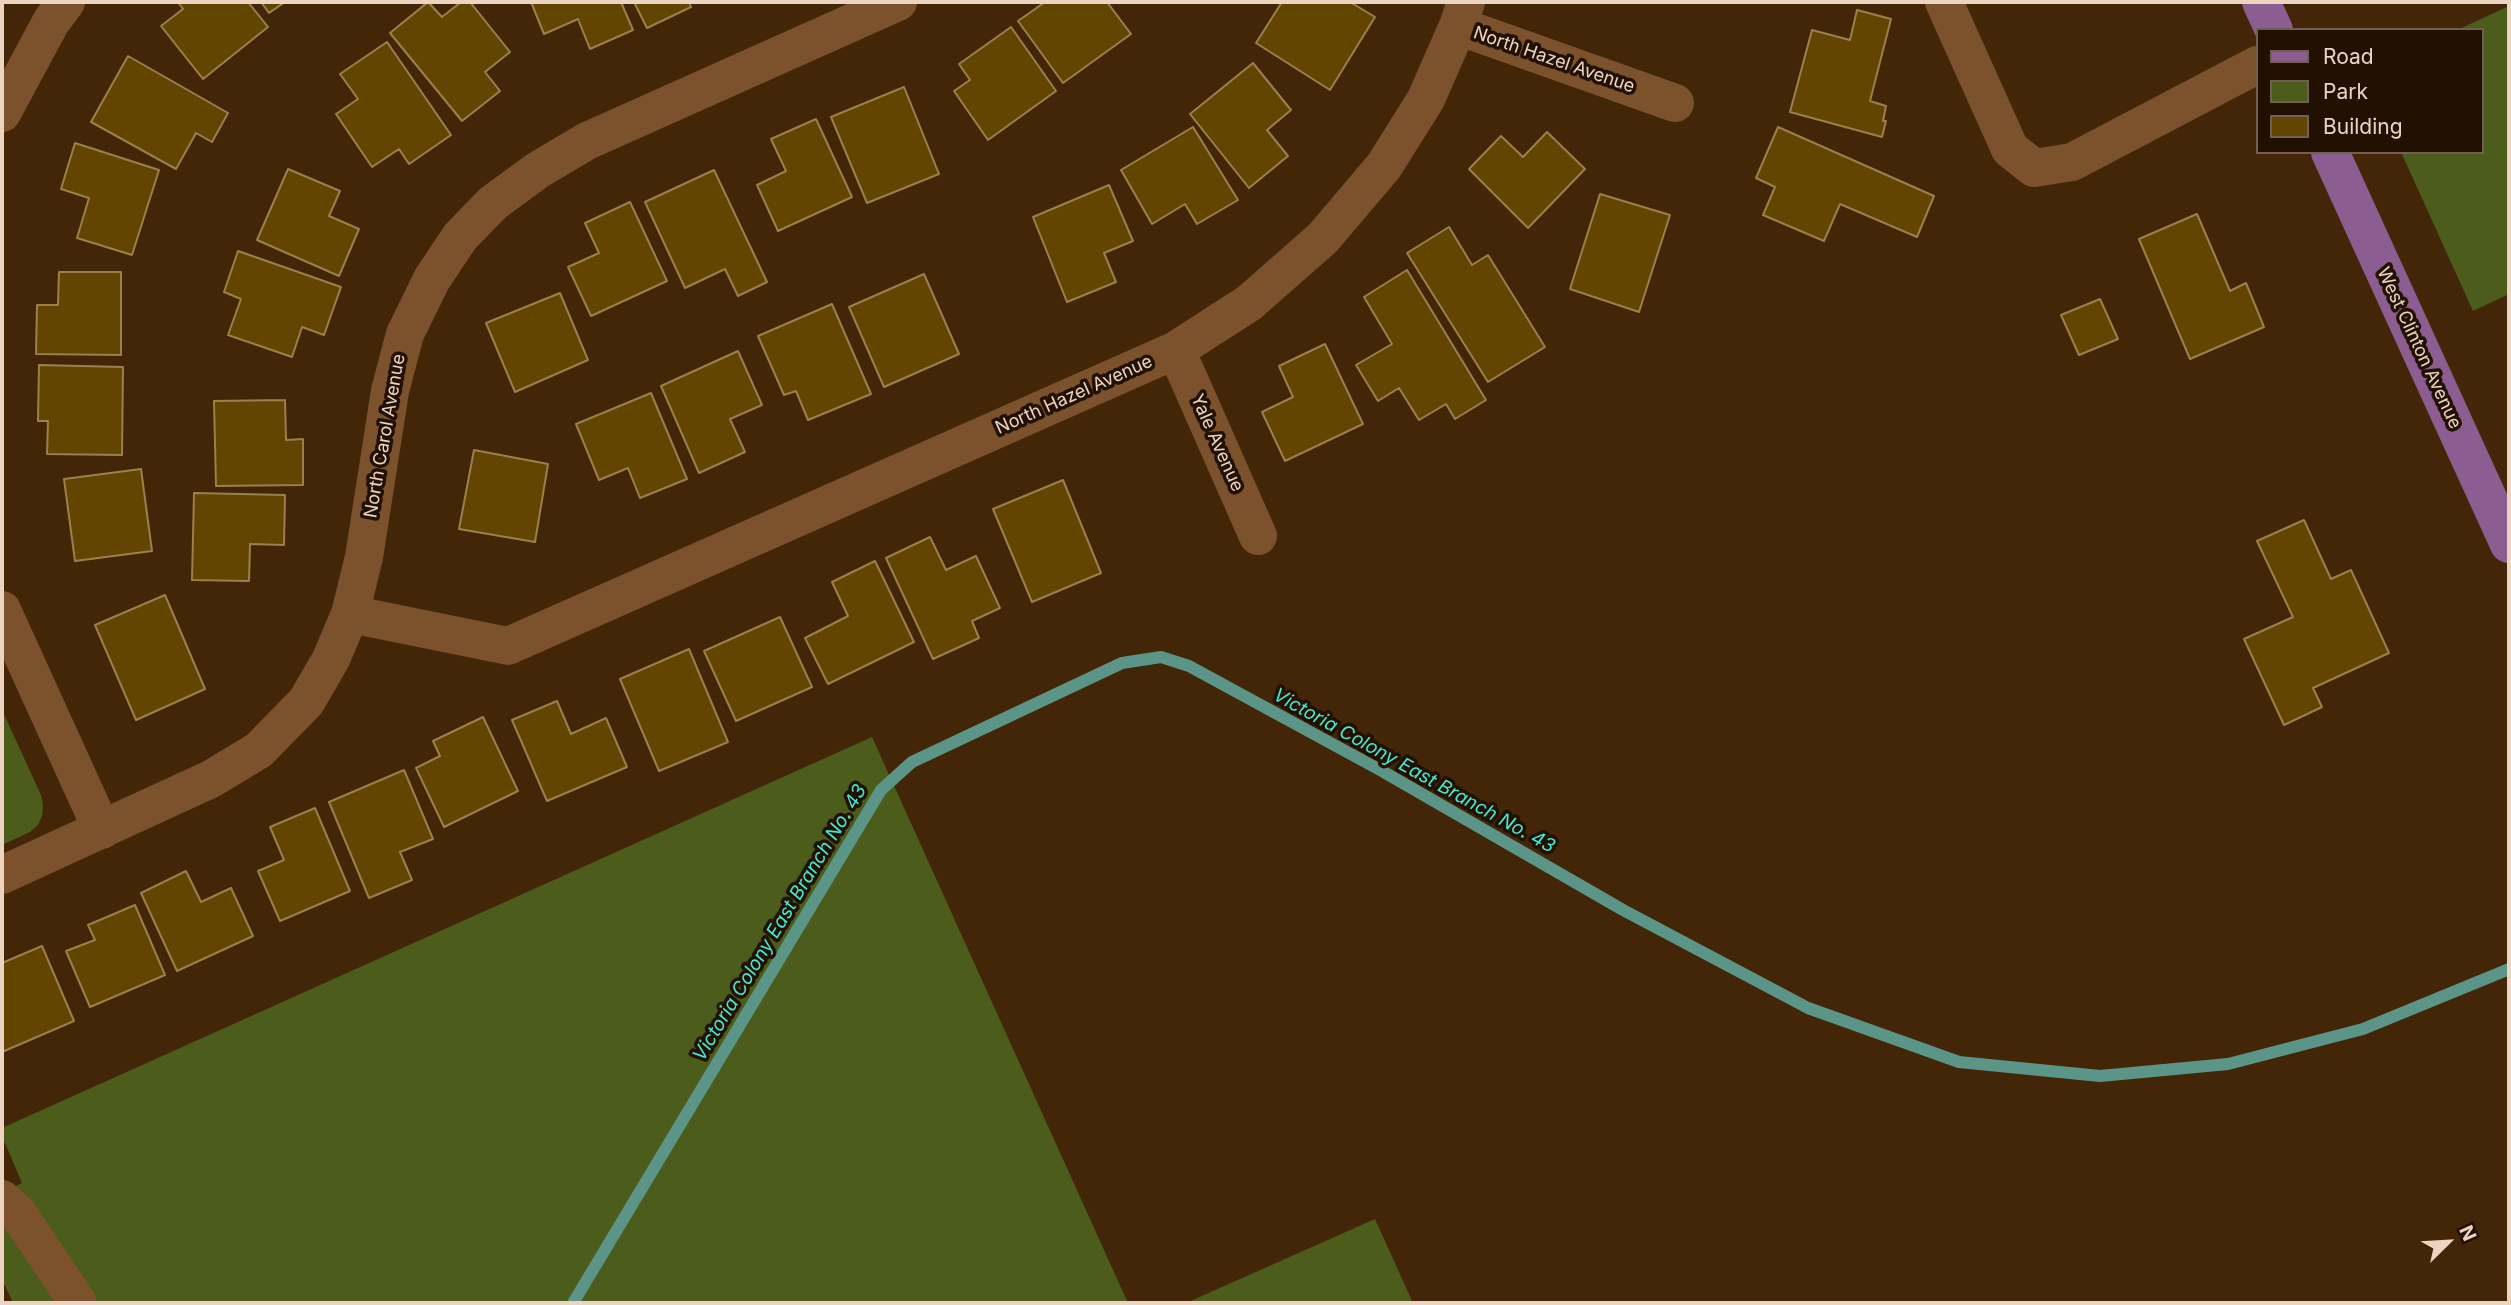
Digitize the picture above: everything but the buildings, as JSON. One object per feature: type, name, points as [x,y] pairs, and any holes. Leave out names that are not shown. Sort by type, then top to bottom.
[{"type":"main road","points":[[2261,2],[2273,28]]},
{"type":"main road","name":"West Clinton Avenue","points":[[2331,154],[2509,544]]},
{"type":"street","points":[[2,113],[51,22],[66,2]]},
{"type":"street","name":"North Carol Avenue","points":[[2,875],[211,779],[259,750],[306,702],[331,659],[350,614],[364,557],[390,391],[405,334],[432,279],[460,237],[504,195],[538,170],[587,141],[898,2]]},
{"type":"street","points":[[1944,2],[2010,149],[2034,168],[2071,162],[2256,66]]},
{"type":"street","name":"North Hazel Avenue","points":[[350,614],[508,646],[1176,349],[1249,303],[1322,238],[1384,166],[1426,99],[1462,14],[1675,103]]},
{"type":"street","name":"Yale Avenue","points":[[1176,349],[1258,537]]},
{"type":"street","points":[[2,610],[102,830]]},
{"type":"street","points":[[2,1199],[17,1212],[78,1303]]},
{"type":"green space","points":[[2509,6],[2509,294],[2473,311],[2402,154],[2483,154],[2483,28],[2461,28]]},
{"type":"green space","points":[[2,710],[41,795],[43,805],[38,825],[30,832],[2,845]]},
{"type":"green space","points":[[872,737],[1128,1303],[13,1303],[2,1279],[2,1193],[22,1183],[2,1136],[2,1128]]},
{"type":"green space","points":[[1375,1219],[1413,1303],[1186,1303]]},
{"type":"waterway","name":"Victoria Colony East Branch No. 43","points":[[573,1303],[881,790],[912,762],[1122,663],[1161,657],[1189,666],[1382,771],[1623,910],[1808,1008],[1959,1062],[2100,1076],[2228,1064],[2363,1029],[2509,969]]}]
